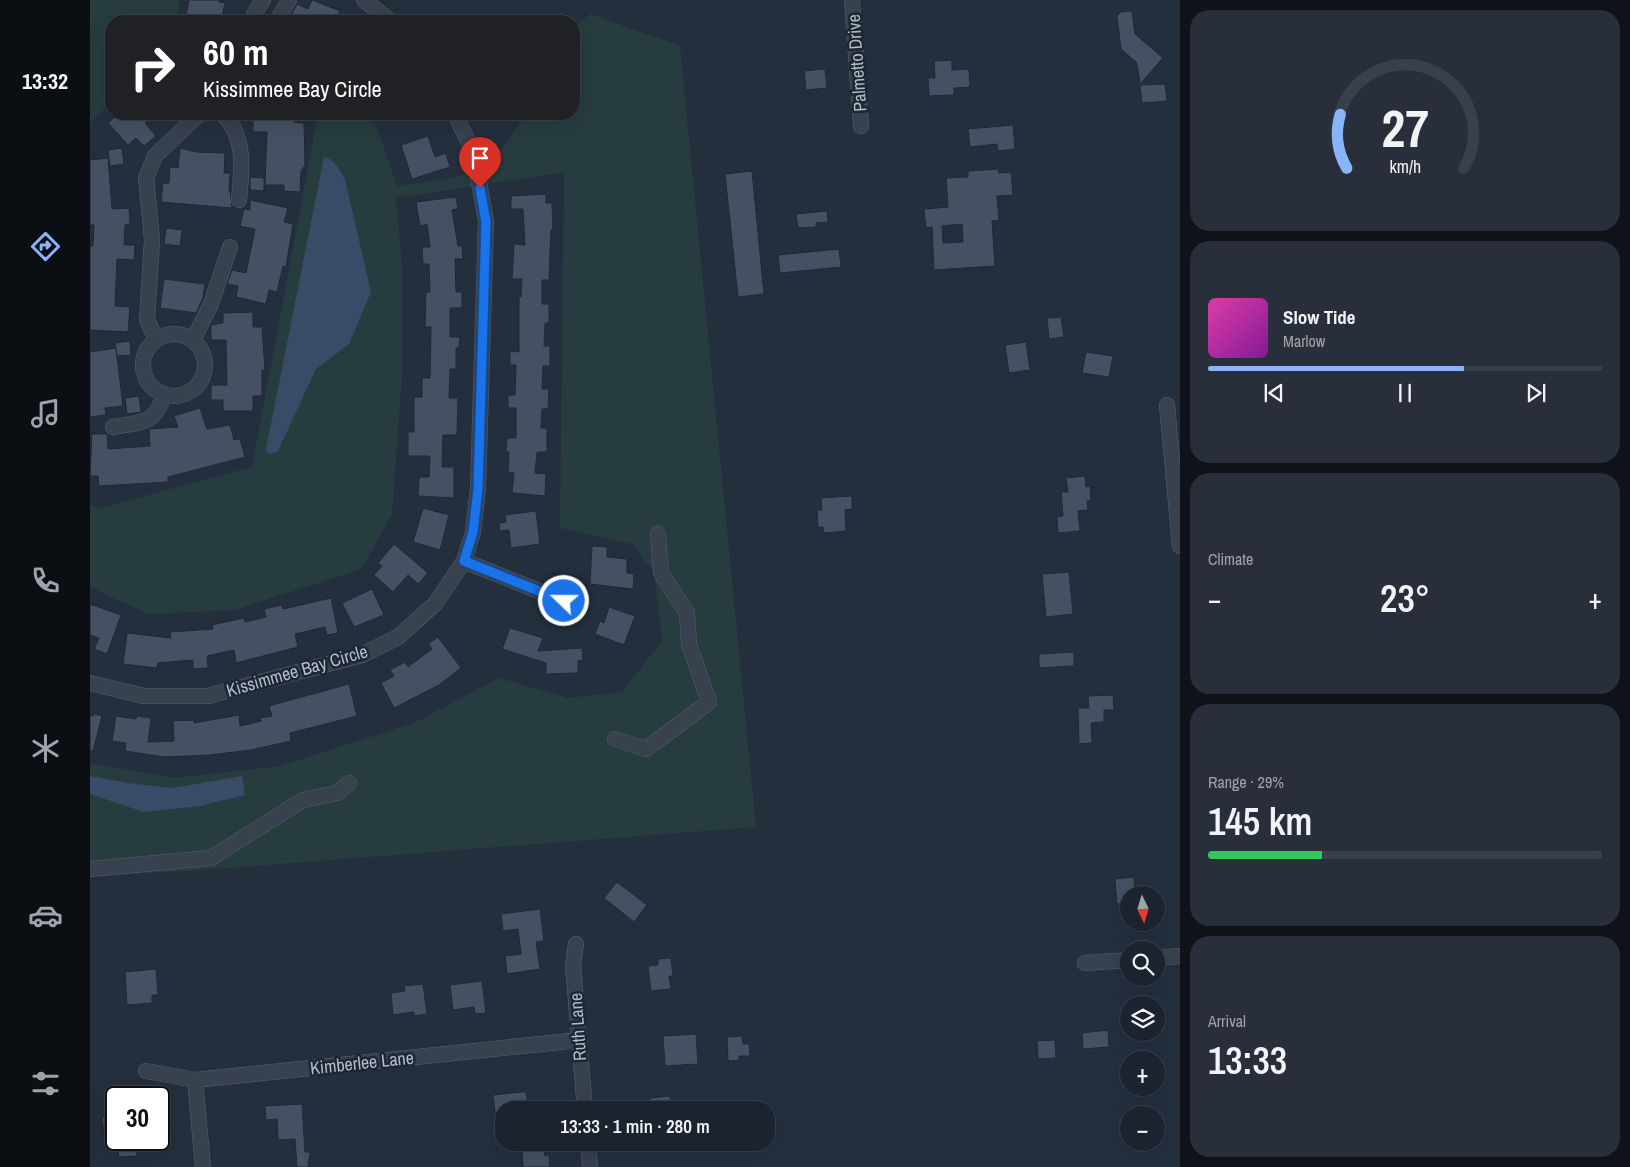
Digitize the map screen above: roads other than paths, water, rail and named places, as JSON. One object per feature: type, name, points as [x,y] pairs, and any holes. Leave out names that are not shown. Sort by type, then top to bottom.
[{"type":"street","points":[[254,15],[263,0]]},
{"type":"street","points":[[280,15],[288,0]]},
{"type":"street","points":[[364,0],[383,15]]},
{"type":"street","name":"Palmetto Drive","points":[[852,0],[861,126]]},
{"type":"street","points":[[156,339],[147,320],[152,240],[146,178],[155,156],[193,120]]},
{"type":"street","points":[[228,120],[239,135],[241,157],[239,200]]},
{"type":"street","name":"Kissimmee Bay Circle","points":[[90,683],[144,696],[208,696],[362,655],[398,637],[435,604],[464,561],[473,532],[478,489],[486,222],[474,154],[458,120]]},
{"type":"street","points":[[194,340],[211,304],[230,247]]},
{"type":"street","points":[[175,334],[194,340],[201,349],[205,370],[202,380],[195,388],[186,394],[175,396],[164,395],[148,384],[142,365],[144,355],[156,339],[175,334]]},
{"type":"street","points":[[113,427],[146,421],[155,416],[158,413],[164,395]]},
{"type":"street","points":[[1167,405],[1180,546]]},
{"type":"street","points":[[615,739],[646,749],[709,702],[689,644],[687,613],[661,574],[658,534]]},
{"type":"street","points":[[464,561],[564,601]]},
{"type":"street","points":[[90,869],[211,858],[303,800],[337,793],[349,783]]},
{"type":"street","name":"Ruth Lane","points":[[576,944],[574,965],[584,1101]]},
{"type":"street","points":[[1165,957],[1180,956]]},
{"type":"street","points":[[1085,964],[1120,961]]},
{"type":"street","name":"Kimberlee Lane","points":[[146,1071],[195,1080],[579,1040]]},
{"type":"street","points":[[195,1080],[203,1167]]},
{"type":"street","points":[[589,1151],[590,1167]]},
{"type":"water","points":[[324,157],[334,162],[345,179],[371,292],[349,344],[316,369],[278,451],[269,454],[266,449]]},
{"type":"water","points":[[90,776],[172,788],[242,776],[245,795],[200,806],[144,812],[90,794]]}]
